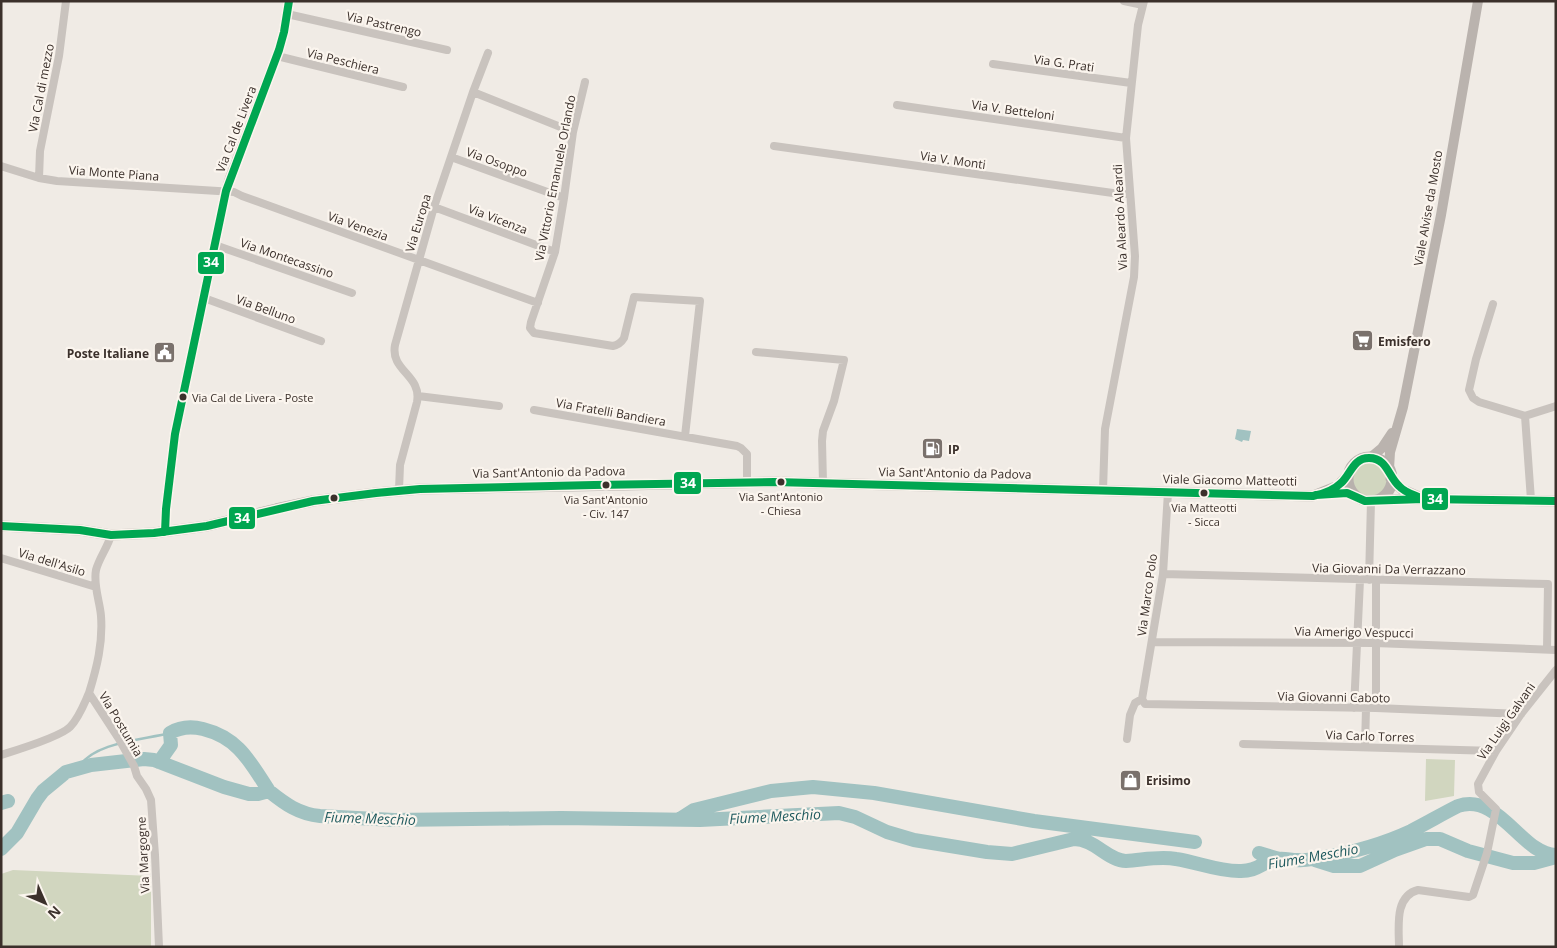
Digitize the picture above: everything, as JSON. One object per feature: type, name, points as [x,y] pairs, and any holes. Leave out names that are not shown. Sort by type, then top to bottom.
[{"type":"main road","points":[[1423,499],[1403,490],[1381,461],[1370,458],[1358,461],[1349,474],[1351,491],[1360,499],[1374,501],[1423,499],[1556,501]]},
{"type":"main road","name":"Viale Giacomo Matteotti","points":[[1103,490],[1316,495],[1338,486],[1349,474]]},
{"type":"main road","points":[[1374,501],[1388,492],[1390,474]]},
{"type":"main road","name":"Via Sant'Antonio da Padova","points":[[1,526],[85,530],[111,535],[165,532],[207,526],[276,508],[313,501],[398,490],[747,482],[1103,490]]},
{"type":"main road","points":[[1316,495],[1346,494],[1356,496]]},
{"type":"street","name":"Via Cal di mezzo","points":[[39,178],[40,152],[59,56],[66,1]]},
{"type":"street","name":"Via Cal de Livera","points":[[165,532],[175,434],[226,191],[277,56],[289,1]]},
{"type":"street","points":[[1124,1],[1143,3]]},
{"type":"street","name":"Viale Alvise da Mosto","points":[[1390,474],[1390,452],[1403,407],[1439,224],[1478,1]]},
{"type":"street","name":"Via Aleardo Aleardi","points":[[1103,490],[1105,429],[1134,277],[1126,138],[1138,25],[1143,3]]},
{"type":"street","name":"Via Pastrengo","points":[[287,14],[447,50]]},
{"type":"street","name":"Via Europa","points":[[418,396],[417,388],[396,361],[394,351],[434,207],[488,53]]},
{"type":"street","name":"Via Peschiera","points":[[277,56],[403,87]]},
{"type":"street","name":"Via G. Prati","points":[[993,64],[1132,84]]},
{"type":"street","name":"Via Vittorio Emanuele Orlando","points":[[585,82],[573,132],[555,252],[530,328],[534,333],[613,346],[622,342],[624,338],[634,297],[700,300],[685,436]]},
{"type":"street","points":[[473,92],[573,132]]},
{"type":"street","name":"Via V. Betteloni","points":[[897,105],[1126,138]]},
{"type":"street","name":"Via V. Monti","points":[[774,146],[1130,194]]},
{"type":"street","name":"Via Osoppo","points":[[450,157],[564,198]]},
{"type":"street","name":"Via Monte Piana","points":[[1,166],[39,178],[57,181],[226,191]]},
{"type":"street","name":"Via Venezia","points":[[226,191],[234,192],[251,200],[538,303]]},
{"type":"street","name":"Via Vicenza","points":[[434,207],[555,252]]},
{"type":"street","name":"Via Montecassino","points":[[215,245],[352,293]]},
{"type":"street","name":"Via Belluno","points":[[204,298],[321,341]]},
{"type":"street","points":[[1493,304],[1476,359],[1469,390],[1473,398],[1479,402],[1525,416],[1556,406]]},
{"type":"street","points":[[756,352],[844,360],[834,401],[823,431],[823,483]]},
{"type":"street","points":[[398,490],[400,465],[418,396],[499,406]]},
{"type":"street","name":"Via Fratelli Bandiera","points":[[534,410],[685,436],[741,448],[748,457],[747,482]]},
{"type":"street","points":[[1525,416],[1531,500]]},
{"type":"street","name":"Viale Alvise da Mosto","points":[[1370,458],[1382,448],[1399,419]]},
{"type":"street","name":"Via Marco Polo","points":[[1128,739],[1130,715],[1135,703],[1144,702],[1163,574],[1168,492]]},
{"type":"street","points":[[1374,501],[1373,580],[1376,708]]},
{"type":"street","name":"Via Postumia","points":[[1,755],[60,734],[70,727],[80,712],[89,693],[99,657],[102,634],[96,587],[96,570],[108,546],[111,535]]},
{"type":"street","name":"Via dell'Asilo","points":[[1,558],[96,587]]},
{"type":"street","name":"Via Giovanni Da Verrazzano","points":[[1163,574],[1548,584],[1547,649]]},
{"type":"street","points":[[1354,708],[1360,580]]},
{"type":"street","name":"Via Amerigo Vespucci","points":[[1152,642],[1375,642],[1556,650]]},
{"type":"street","name":"Via Luigi Galvani","points":[[1399,947],[1399,911],[1402,903],[1412,891],[1418,890],[1470,897],[1473,895],[1486,856],[1496,809],[1478,792],[1478,784],[1496,751],[1521,714],[1556,670]]},
{"type":"street","name":"Via Postumia","points":[[89,693],[121,742],[134,766]]},
{"type":"street","name":"Via Giovanni Caboto","points":[[1144,702],[1521,714]]},
{"type":"street","points":[[1365,747],[1366,708]]},
{"type":"street","name":"Via Carlo Torres","points":[[1244,744],[1496,751]]},
{"type":"street","name":"Via Margogne","points":[[134,766],[137,776],[151,800],[159,947]]},
{"type":"green space","points":[[1370,463],[1377,464],[1382,468],[1386,473],[1386,487],[1382,492],[1377,496],[1370,497],[1363,496],[1358,492],[1354,487],[1353,480],[1354,473],[1358,468],[1363,464]]},
{"type":"green space","points":[[1426,759],[1455,760],[1454,796],[1425,801]]},
{"type":"green space","points":[[13,870],[151,876],[151,947],[1,947],[1,874]]},
{"type":"water","points":[[1237,429],[1251,431],[1249,441],[1243,440],[1242,442],[1235,439]]},
{"type":"waterway","points":[[159,762],[171,745],[170,733],[186,728],[203,729],[226,738],[235,745],[249,761],[269,791]]},
{"type":"waterway","points":[[79,767],[86,759],[107,747],[170,733]]},
{"type":"waterway","name":"Fiume Meschio","points":[[1,849],[17,833],[43,791],[66,772],[91,765],[144,759],[154,760],[224,787],[249,794],[269,791],[293,808],[320,816],[394,820],[561,818],[700,820],[839,813],[855,817],[887,832],[914,840],[987,852],[1012,854],[1074,839],[1088,842],[1119,860],[1170,858],[1223,870],[1239,871],[1251,870],[1273,860],[1308,860],[1366,848],[1411,831],[1458,806],[1473,804],[1486,808],[1498,815],[1532,845],[1544,852],[1556,855]]},
{"type":"waterway","points":[[680,819],[694,810],[771,791],[813,787],[874,793],[1034,821],[1195,842]]},
{"type":"waterway","points":[[1,803],[8,801]]},
{"type":"waterway","points":[[1315,860],[1334,866],[1360,866],[1395,850],[1426,839],[1440,839],[1468,851],[1513,863],[1534,863],[1556,857]]},
{"type":"waterway","points":[[1259,853],[1279,859]]},
{"type":"transit line","name":"34","points":[[165,532],[175,434],[226,191],[279,50],[289,1]]},
{"type":"transit line","name":"34","points":[[1,526],[80,530],[111,535],[154,533],[207,526],[313,501],[376,493],[420,489],[594,485],[774,482],[1313,496],[1335,488],[1359,461],[1369,458],[1384,464],[1401,488],[1423,499]]},
{"type":"transit line","name":"34","points":[[1316,495],[1347,493],[1365,501],[1423,499],[1556,501]]},
{"type":"place","name":"Emisfero","points":[[1362,341]]},
{"type":"place","name":"Poste Italiane","points":[[165,353]]},
{"type":"place","name":"Via Cal de Livera - Poste","points":[[183,397]]},
{"type":"place","name":"IP","points":[[932,449]]},
{"type":"place","name":"Via Sant'Antonio - Chiesa","points":[[781,482]]},
{"type":"place","name":"Via Sant'Antonio - Civ. 147","points":[[606,485]]},
{"type":"place","name":"Via Matteotti - Sicca","points":[[1204,493]]},
{"type":"place","name":"Erisimo","points":[[1130,780]]}]
